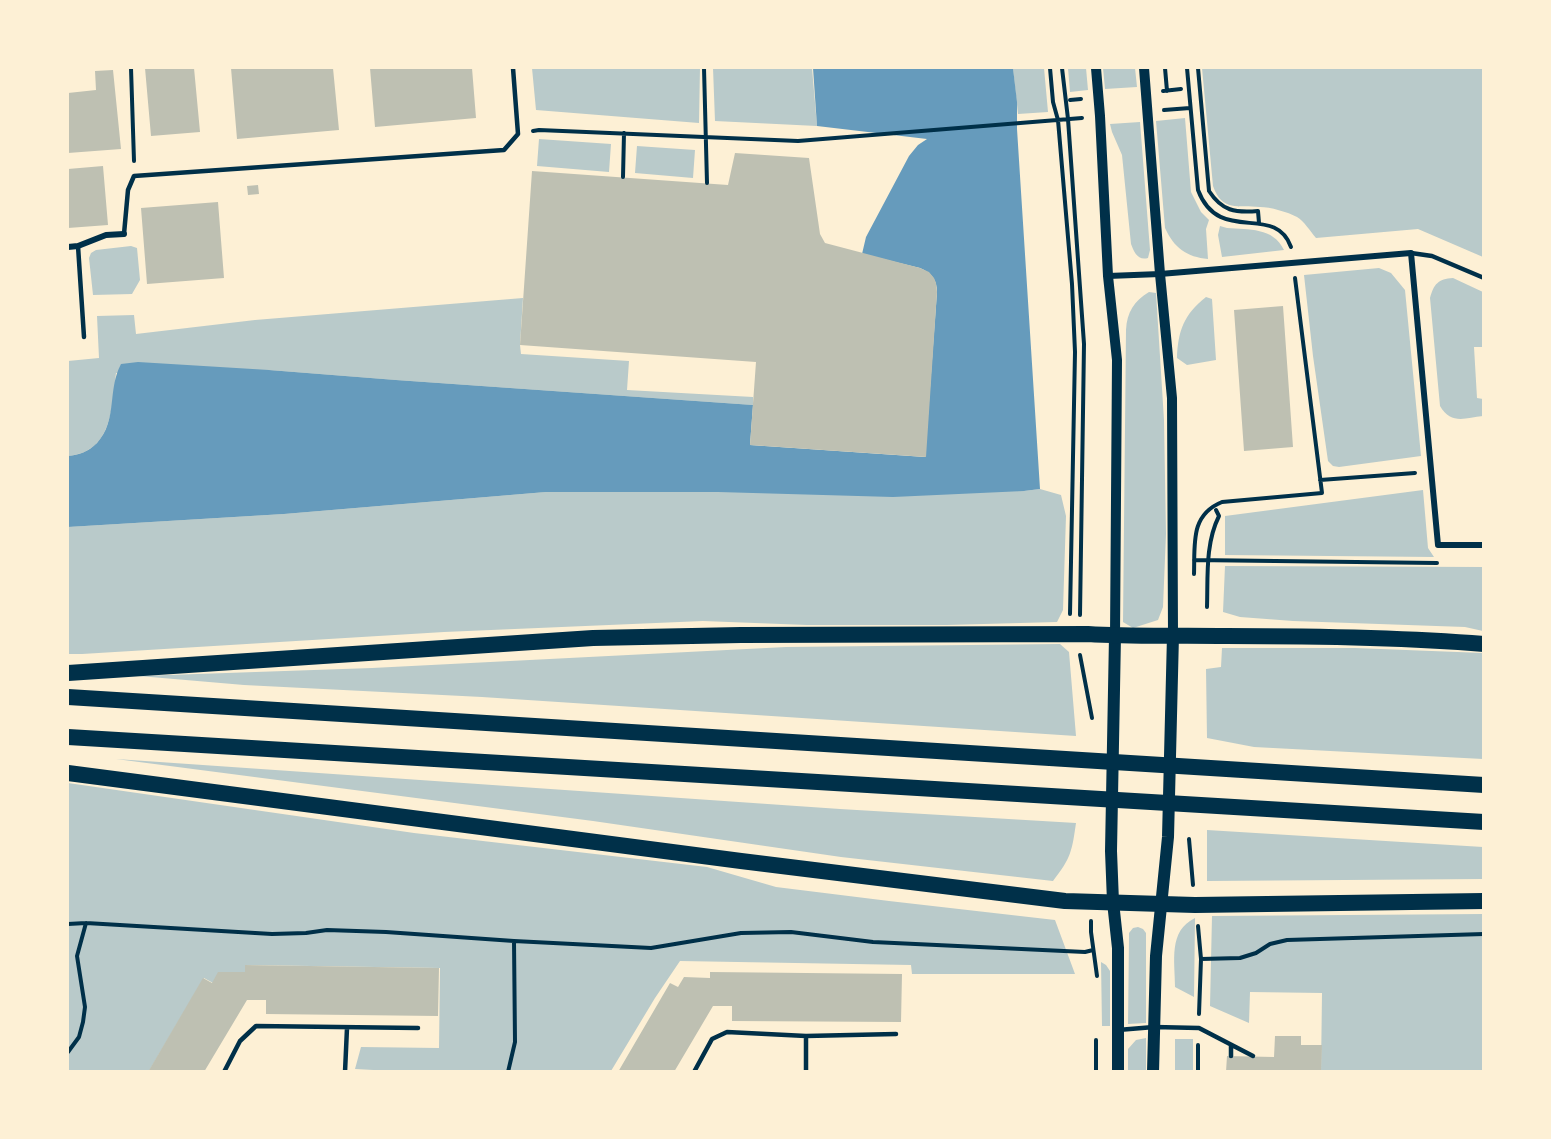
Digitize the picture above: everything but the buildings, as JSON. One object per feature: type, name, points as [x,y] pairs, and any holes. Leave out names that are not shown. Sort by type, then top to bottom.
[{"type":"highway","points":[[68,673],[593,638],[1088,634],[1374,638],[1484,644]]},
{"type":"highway","points":[[68,697],[1484,785]]},
{"type":"highway","points":[[68,737],[1484,822]]},
{"type":"highway","points":[[68,773],[753,863],[1065,901],[1195,905],[1484,901]]},
{"type":"main road","points":[[1154,1071],[1156,957],[1168,837],[1173,635]]},
{"type":"main road","points":[[1114,636],[1111,832],[1113,902],[1118,948],[1118,1071]]},
{"type":"street","points":[[1096,68],[1108,276],[1117,360],[1114,636]]},
{"type":"street","points":[[1144,68],[1172,398],[1173,635]]},
{"type":"street","points":[[68,247],[78,246],[106,235],[124,234]]},
{"type":"street","points":[[1108,276],[1160,274],[1411,253],[1438,545],[1484,545]]},
{"type":"lane","points":[[124,234],[128,190],[134,176],[504,150],[519,134],[513,68]]},
{"type":"lane","points":[[78,246],[84,337]]},
{"type":"lane","points":[[1411,253],[1432,256],[1484,278]]},
{"type":"lane","points":[[224,1071],[240,1041],[256,1026],[418,1028]]},
{"type":"lane","points":[[1118,1030],[1154,1027],[1199,1028],[1253,1056]]},
{"type":"lane","points":[[345,1071],[347,1028]]},
{"type":"lane","points":[[694,1071],[712,1039],[727,1032],[806,1036],[896,1034]]},
{"type":"lane","points":[[806,1036],[806,1071]]},
{"type":"lane","points":[[1231,1045],[1231,1056]]},
{"type":"path","points":[[131,68],[134,176]]},
{"type":"path","points":[[704,68],[707,183]]},
{"type":"path","points":[[1050,68],[1053,102],[1058,120],[1072,284],[1075,352],[1070,616],[1066,618]]},
{"type":"path","points":[[1062,68],[1068,119],[1084,344],[1080,618]]},
{"type":"path","points":[[1165,68],[1167,91]]},
{"type":"path","points":[[1187,68],[1198,190],[1201,198],[1218,216],[1229,221],[1270,225],[1280,230],[1290,244],[1322,493],[1222,502],[1215,505],[1206,511],[1199,521],[1194,560],[1439,563]]},
{"type":"path","points":[[1198,68],[1209,191],[1215,201],[1229,210],[1258,211],[1259,223]]},
{"type":"path","points":[[1160,91],[1181,89]]},
{"type":"path","points":[[519,134],[539,130],[798,141],[1068,119]]},
{"type":"path","points":[[623,177],[624,134]]},
{"type":"path","points":[[1320,480],[1432,471]]},
{"type":"path","points":[[1207,607],[1208,560],[1215,524],[1219,516],[1216,510]]},
{"type":"path","points":[[1195,905],[1201,959],[1198,1071]]},
{"type":"path","points":[[68,1052],[79,1036],[83,1022],[85,1007],[77,956],[86,923]]},
{"type":"path","points":[[68,924],[86,923],[272,934],[327,930],[386,932],[651,948],[741,933],[791,932],[885,943],[1093,951],[1097,979]]},
{"type":"path","points":[[1201,959],[1240,958],[1256,953],[1270,944],[1287,940],[1484,934]]},
{"type":"path","points":[[508,1071],[515,1042],[514,941]]},
{"type":"path","points":[[1096,1031],[1096,1071]]},
{"type":"shaded area","points":[[532,68],[700,68],[699,123],[536,110]]},
{"type":"shaded area","points":[[713,68],[812,68],[817,126],[715,121]]},
{"type":"shaded area","points":[[1013,68],[1044,68],[1048,112],[1018,114]]},
{"type":"shaded area","points":[[1068,68],[1086,68],[1088,90],[1070,92]]},
{"type":"shaded area","points":[[1103,68],[1135,68],[1137,87],[1105,89]]},
{"type":"shaded area","points":[[1202,68],[1483,68],[1483,257],[1418,229],[1316,238],[1302,221],[1289,213],[1269,208],[1226,204],[1213,186]]},
{"type":"shaded area","points":[[1185,118],[1191,192],[1201,212],[1209,220],[1206,229],[1208,259],[1188,254],[1182,250],[1165,228],[1156,121]]},
{"type":"shaded area","points":[[1140,122],[1150,250],[1148,258],[1145,259],[1137,255],[1131,244],[1122,155],[1110,124]]},
{"type":"shaded area","points":[[539,139],[611,144],[609,172],[537,166]]},
{"type":"shaded area","points":[[637,146],[695,150],[693,178],[635,173]]},
{"type":"shaded area","points":[[1220,226],[1267,233],[1274,237],[1284,250],[1222,257],[1218,235]]},
{"type":"shaded area","points":[[131,246],[137,248],[140,280],[132,294],[93,295],[89,258],[91,253],[96,250]]},
{"type":"shaded area","points":[[1379,268],[1391,273],[1405,290],[1421,456],[1333,466],[1328,461],[1304,275]]},
{"type":"shaded area","points":[[1453,278],[1483,292],[1483,347],[1474,347],[1477,398],[1483,399],[1483,416],[1464,419],[1449,416],[1440,406],[1430,298],[1437,283]]},
{"type":"shaded area","points":[[1149,292],[1156,293],[1164,420],[1166,534],[1163,607],[1158,620],[1133,628],[1123,622],[1126,330],[1132,308]]},
{"type":"shaded area","points":[[1206,297],[1212,299],[1216,360],[1187,365],[1177,358],[1181,331],[1192,310]]},
{"type":"shaded area","points":[[523,298],[521,354],[629,361],[627,390],[753,397],[753,405],[269,370],[116,373],[111,414],[101,437],[94,446],[83,453],[68,456],[68,361],[99,358],[97,316],[134,315],[136,334],[255,320]]},
{"type":"shaded area","points":[[1040,489],[1061,495],[1066,516],[1063,610],[1057,622],[807,625],[703,621],[444,632],[68,654],[68,527],[284,514],[546,492],[1024,491]]},
{"type":"shaded area","points":[[1423,490],[1428,548],[1434,557],[1225,555],[1225,516]]},
{"type":"shaded area","points":[[1225,566],[1483,567],[1483,631],[1465,627],[1240,617],[1223,612]]},
{"type":"shaded area","points":[[1060,644],[1069,652],[1076,736],[482,697],[244,685],[139,676],[372,668],[786,647]]},
{"type":"shaded area","points":[[1222,648],[1355,648],[1483,653],[1483,759],[1254,747],[1207,738],[1206,669],[1221,667]]},
{"type":"shaded area","points":[[116,759],[1076,823],[1070,854],[1053,881],[841,857],[593,821]]},
{"type":"shaded area","points":[[68,783],[414,833],[707,867],[776,887],[1055,920],[1075,974],[912,974],[911,965],[680,961],[611,1071],[410,1072],[355,1069],[361,1047],[439,1048],[440,968],[247,965],[246,973],[213,983],[204,978],[149,1071],[68,1072]]},
{"type":"shaded area","points":[[1207,830],[1483,847],[1483,879],[1207,881]]},
{"type":"shaded area","points":[[1483,914],[1483,1071],[1321,1071],[1322,993],[1250,992],[1249,1023],[1210,1006],[1212,916]]},
{"type":"shaded area","points":[[1195,918],[1194,997],[1175,987],[1174,957],[1180,931]]},
{"type":"shaded area","points":[[1138,927],[1146,933],[1146,1023],[1128,1024],[1129,933],[1133,928]]},
{"type":"shaded area","points":[[1101,962],[1110,971],[1110,1026],[1102,1026]]},
{"type":"shaded area","points":[[1146,1038],[1146,1071],[1128,1071],[1128,1049],[1136,1040]]},
{"type":"shaded area","points":[[1175,1039],[1193,1039],[1193,1071],[1175,1071]]},
{"type":"water","points":[[813,68],[1013,68],[1017,102],[1040,489],[893,497],[718,492],[546,492],[284,514],[68,527],[68,456],[90,449],[97,443],[108,425],[114,384],[121,364],[138,362],[753,405],[750,445],[925,457],[936,284],[928,272],[920,268],[862,254],[866,237],[909,156],[918,145],[927,139],[817,126]]}]
